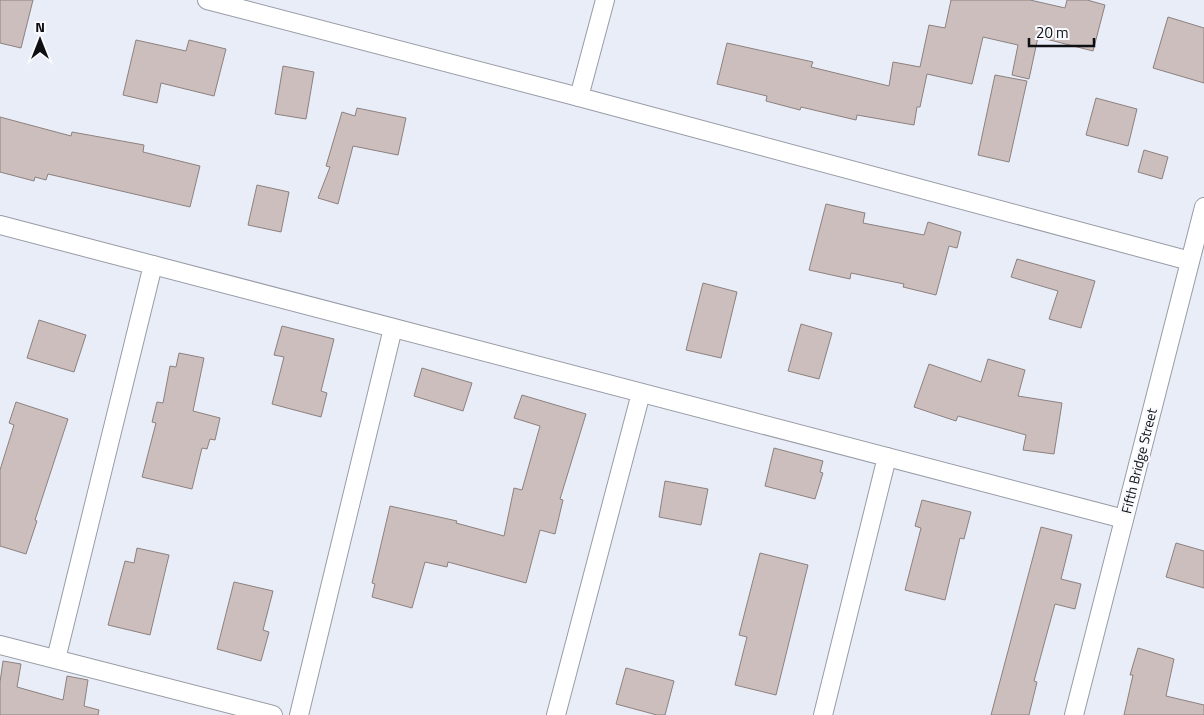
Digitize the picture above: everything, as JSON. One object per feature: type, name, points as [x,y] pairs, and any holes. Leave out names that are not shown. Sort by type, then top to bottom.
[{"type":"street","points":[[207,0],[579,96],[1190,261]]},
{"type":"street","points":[[579,96],[605,0]]},
{"type":"street","name":"Fifth Bridge Street","points":[[1074,715],[1204,208]]},
{"type":"street","points":[[0,225],[1124,519]]},
{"type":"street","points":[[56,660],[153,265]]},
{"type":"street","points":[[299,715],[393,328]]},
{"type":"street","points":[[556,715],[641,393]]},
{"type":"street","points":[[822,715],[887,457]]},
{"type":"street","points":[[0,645],[272,715]]},
{"type":"building","points":[[0,0],[33,0],[21,48],[0,43]]},
{"type":"building","points":[[951,0],[1030,0],[1065,8],[1067,0],[1087,0],[1105,5],[1093,51],[1038,37],[1029,79],[1012,75],[1018,45],[983,37],[972,84],[927,74],[920,107],[917,107],[914,125],[857,115],[856,120],[801,107],[800,110],[766,101],[767,96],[717,84],[727,43],[813,62],[811,67],[889,86],[893,62],[920,67],[929,25],[945,28]]},
{"type":"building","points":[[1168,17],[1204,28],[1204,83],[1153,68]]},
{"type":"building","points":[[136,40],[186,51],[189,40],[226,49],[214,96],[161,83],[157,103],[123,95]]},
{"type":"building","points":[[283,66],[314,72],[306,119],[275,114]]},
{"type":"building","points":[[995,75],[1027,81],[1009,162],[978,155]]},
{"type":"building","points":[[1096,98],[1137,109],[1128,146],[1086,135]]},
{"type":"building","points":[[357,108],[406,118],[398,155],[353,146],[338,204],[318,198],[330,167],[326,166],[342,112],[355,116]]},
{"type":"building","points":[[0,117],[71,136],[72,132],[144,145],[143,152],[200,166],[190,207],[48,174],[46,180],[35,177],[34,181],[0,172]]},
{"type":"building","points":[[1144,150],[1168,157],[1162,179],[1138,172]]},
{"type":"building","points":[[257,185],[289,192],[281,232],[248,225]]},
{"type":"building","points":[[826,204],[865,213],[863,223],[924,235],[928,222],[961,232],[957,248],[949,246],[936,295],[903,287],[904,284],[851,273],[850,279],[809,270]]},
{"type":"building","points":[[1017,259],[1095,281],[1081,328],[1049,319],[1058,291],[1011,277]]},
{"type":"building","points":[[703,283],[737,292],[721,358],[686,350]]},
{"type":"building","points":[[39,320],[86,335],[74,372],[27,358]]},
{"type":"building","points":[[801,324],[832,333],[819,379],[788,371]]},
{"type":"building","points":[[282,326],[334,339],[321,391],[327,393],[321,417],[272,404],[284,357],[274,355]]},
{"type":"building","points":[[179,353],[204,358],[193,411],[220,418],[215,440],[210,439],[207,449],[202,448],[192,489],[142,477],[156,423],[152,422],[157,402],[163,403],[170,366],[176,367]]},
{"type":"building","points":[[988,359],[1025,370],[1018,396],[1062,403],[1054,454],[1023,450],[1026,435],[958,416],[956,421],[914,407],[929,364],[981,382]]},
{"type":"building","points":[[422,368],[472,383],[463,411],[414,396]]},
{"type":"building","points":[[522,395],[586,414],[560,499],[563,500],[555,534],[540,530],[526,583],[448,562],[447,567],[425,562],[412,608],[372,597],[375,584],[372,583],[390,506],[457,521],[456,523],[504,536],[514,488],[522,490],[540,426],[514,418]]},
{"type":"building","points":[[16,402],[68,419],[35,520],[37,521],[26,554],[0,546],[0,470],[14,425],[9,423]]},
{"type":"building","points":[[774,448],[823,461],[820,472],[823,473],[815,499],[765,486]]},
{"type":"building","points":[[665,481],[708,489],[701,525],[659,517]]},
{"type":"building","points":[[922,500],[971,512],[964,539],[960,538],[945,600],[905,590],[921,528],[915,526]]},
{"type":"building","points":[[1041,527],[1072,535],[1061,579],[1081,584],[1075,609],[1055,604],[1034,681],[1037,682],[1029,715],[991,715]]},
{"type":"building","points":[[1176,543],[1204,551],[1204,588],[1166,577]]},
{"type":"building","points":[[137,548],[169,555],[150,635],[108,625],[125,561],[134,563]]},
{"type":"building","points":[[760,553],[808,565],[776,695],[735,685],[747,637],[739,635]]},
{"type":"building","points":[[234,582],[273,591],[263,630],[269,632],[261,661],[217,649]]},
{"type":"building","points":[[1138,648],[1174,659],[1166,696],[1204,705],[1204,715],[1124,715],[1133,675],[1130,675]]},
{"type":"building","points":[[3,661],[21,664],[17,687],[63,700],[67,676],[88,680],[84,706],[99,710],[98,715],[0,715],[0,682]]},
{"type":"building","points":[[626,668],[674,681],[665,715],[657,715],[616,704]]}]
